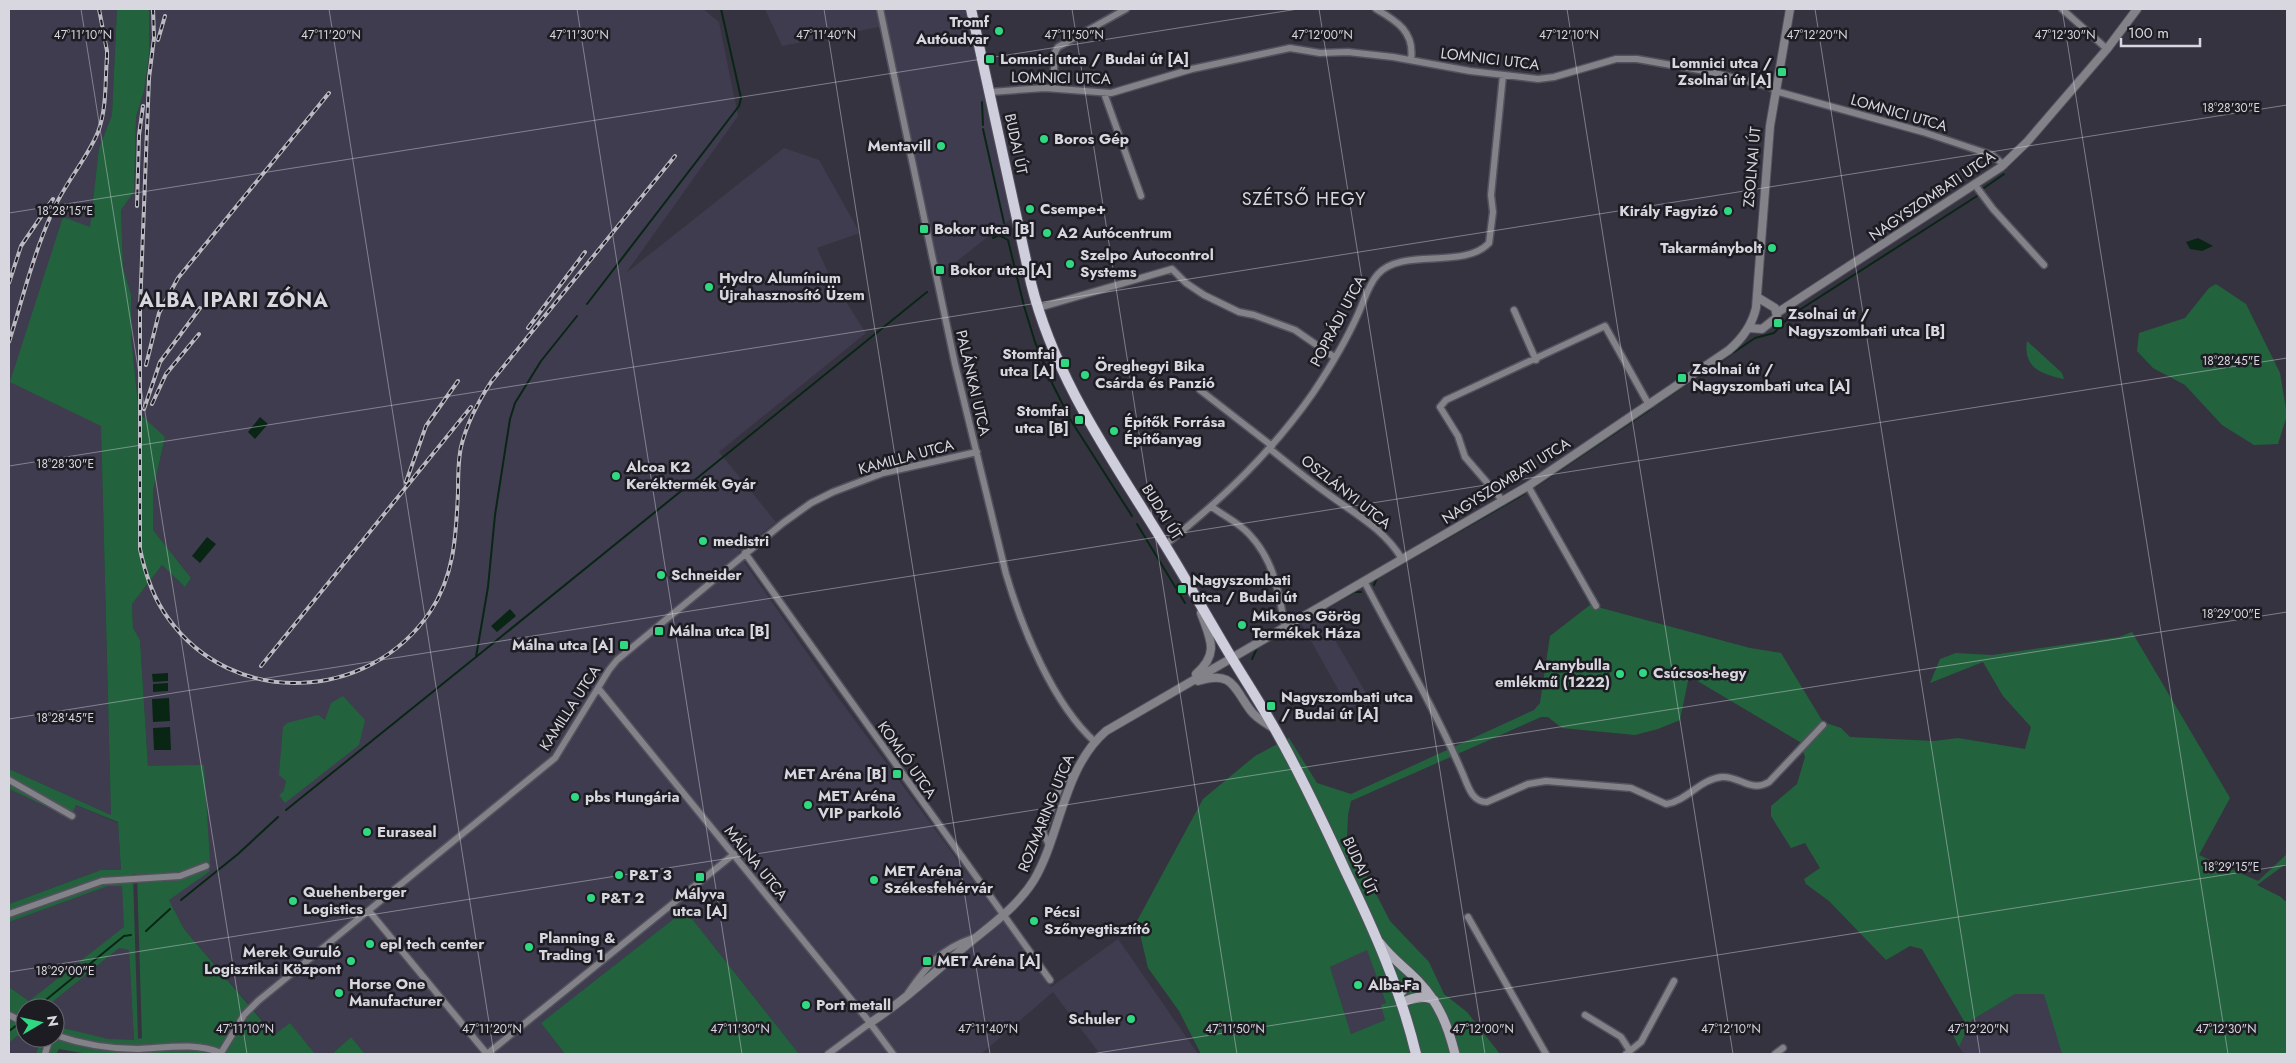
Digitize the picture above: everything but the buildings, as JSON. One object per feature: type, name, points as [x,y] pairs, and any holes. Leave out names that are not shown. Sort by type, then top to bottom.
[{"type":"main road","name":"BUDAI ÚT","points":[[971,9],[1038,308],[1049,341],[1076,400],[1276,730],[1334,846],[1374,934],[1400,999],[1416,1054]]},
{"type":"main road","points":[[1374,934],[1395,961],[1434,1000],[1446,1022],[1455,1054]]},
{"type":"main road","points":[[1421,985],[1411,984],[1405,987],[1400,999],[1428,997],[1434,1000]]},
{"type":"street","name":"PALÁNKAI UTCA","points":[[880,9],[955,364],[1000,554],[1017,608],[1042,664],[1064,705],[1076,723],[1094,742]]},
{"type":"street","points":[[1053,88],[1055,52],[1058,47],[1126,9]]},
{"type":"street","points":[[1376,9],[1392,18],[1408,34],[1412,48],[1411,60]]},
{"type":"street","name":"ZSOLNAI ÚT","points":[[1749,328],[1754,315],[1756,297],[1765,173],[1774,90],[1790,9]]},
{"type":"street","points":[[2062,9],[2107,50]]},
{"type":"street","name":"NAGYSZOMBATI UTCA","points":[[1232,658],[1528,486],[1729,350],[1743,337],[1749,328],[1760,330],[1766,328],[1775,321],[1778,313],[2004,165],[2107,50],[2137,9]]},
{"type":"street","name":"LOMNICI UTCA","points":[[990,92],[1053,88],[1104,93],[1131,88],[1192,68],[1283,49],[1320,53],[1361,53],[1470,71],[1545,79],[1616,59],[1630,59],[1711,72],[1962,144],[1992,155],[2004,165]]},
{"type":"street","name":"POPRÁDI UTCA","points":[[1165,545],[1212,507],[1271,447],[1313,393],[1358,316],[1372,281],[1383,269],[1396,263],[1465,254],[1481,249],[1489,243],[1493,212],[1491,195],[1503,75]]},
{"type":"street","points":[[1104,93],[1141,196]]},
{"type":"street","points":[[1975,185],[1993,209],[2044,265]]},
{"type":"street","points":[[1038,308],[1172,269],[1186,283],[1204,295],[1239,312],[1254,315],[1295,330],[1334,358]]},
{"type":"street","points":[[1756,297],[1769,303],[1778,313]]},
{"type":"street","points":[[1514,310],[1536,360]]},
{"type":"street","points":[[1503,501],[1465,457],[1455,430],[1440,407],[1453,396],[1536,360],[1605,326],[1649,405]]},
{"type":"street","name":"OSZLÁNYI UTCA","points":[[1200,390],[1320,488],[1372,525],[1390,543],[1402,559]]},
{"type":"street","name":"KAMILLA UTCA","points":[[65,1038],[95,1045],[140,1049],[193,1047],[222,1054],[249,1010],[556,758],[609,670],[621,656],[791,516],[833,492],[883,473],[977,452]]},
{"type":"street","points":[[1528,486],[1596,606]]},
{"type":"street","points":[[1212,507],[1249,534],[1267,559],[1278,586],[1285,626]]},
{"type":"street","name":"KOMLÓ UTCA","points":[[745,553],[1050,980]]},
{"type":"street","points":[[1364,581],[1450,745],[1472,795],[1480,802],[1487,802],[1537,782],[1631,788],[1666,804],[1676,800],[1704,782],[1715,778],[1724,777],[1749,785],[1760,786],[1769,782],[1823,725]]},
{"type":"street","points":[[1184,685],[1206,665],[1211,653],[1211,643],[1197,599]]},
{"type":"street","name":"ROZMARING UTCA","points":[[828,1054],[906,996],[977,937],[1031,885],[1049,845],[1076,773],[1094,742],[1111,728],[1232,658]]},
{"type":"street","points":[[1184,685],[1212,676],[1227,679],[1234,685],[1252,713],[1276,730]]},
{"type":"street","name":"MÁLNA UTCA","points":[[598,688],[734,854],[893,1054]]},
{"type":"street","points":[[9,780],[72,816]]},
{"type":"street","points":[[369,911],[487,1054],[734,854]]},
{"type":"street","points":[[9,914],[102,881],[180,876],[206,866]]},
{"type":"street","points":[[1468,916],[1546,1054]]},
{"type":"street","points":[[1585,1015],[1621,1037],[1628,1052],[1641,1042],[1674,981]]},
{"type":"street","points":[[1775,1054],[1783,1048]]},
{"type":"shaded area","points":[[9,9],[117,9],[112,115],[99,148],[90,228],[62,217],[101,426],[111,815],[9,769]]},
{"type":"shaded area","points":[[149,9],[703,9],[719,22],[738,116],[626,273],[784,148],[819,160],[860,233],[817,248],[830,277],[866,333],[719,452],[776,522],[738,553],[834,692],[1051,987],[1118,939],[1198,1054],[1100,1054],[1053,992],[981,1054],[799,1054],[685,910],[541,1023],[565,1054],[365,1054],[351,1037],[332,1054],[315,1054],[290,1024],[275,1035],[184,929],[169,900],[204,865],[204,766],[148,766],[140,640],[133,628],[132,604],[162,565],[185,587],[191,578],[153,530],[153,490],[165,437],[139,413],[131,337],[131,295],[123,267],[121,210],[134,192],[136,117],[144,91],[149,55]],"holes":[[[325,720],[285,803],[283,792],[286,781]]]},
{"type":"shaded area","points":[[765,9],[966,9],[1013,217],[933,280],[879,27],[782,46]]},
{"type":"shaded area","points":[[2198,238],[2213,246],[2202,251],[2190,249],[2186,242]]},
{"type":"shaded area","points":[[260,417],[268,424],[255,439],[248,432]]},
{"type":"shaded area","points":[[207,537],[216,544],[200,563],[192,556]]},
{"type":"shaded area","points":[[510,609],[516,616],[497,632],[491,626]]},
{"type":"shaded area","points":[[1318,611],[1369,698],[1349,709],[1300,621]]},
{"type":"shaded area","points":[[168,673],[168,681],[153,682],[152,674]]},
{"type":"shaded area","points":[[168,683],[168,691],[153,692],[153,684]]},
{"type":"shaded area","points":[[169,698],[170,721],[153,722],[152,699]]},
{"type":"shaded area","points":[[170,727],[171,750],[154,750],[153,728]]},
{"type":"shaded area","points":[[9,789],[69,818],[76,805],[118,823],[121,871],[101,870],[9,904]]},
{"type":"shaded area","points":[[108,886],[122,886],[125,927],[33,998],[25,998],[9,987],[9,922]]},
{"type":"shaded area","points":[[119,948],[129,950],[134,1040],[108,1040],[65,1029],[65,998],[57,998]]},
{"type":"shaded area","name":"Alba-Fa","points":[[1367,949],[1386,1003],[1385,1020],[1351,1034],[1330,967]]},
{"type":"shaded area","points":[[2015,994],[2045,994],[2062,1054],[1964,1054],[1959,1047],[1972,1020]]},
{"type":"shaded area","points":[[15,1038],[15,1048],[38,1048],[36,1054],[9,1054],[9,1043]]},
{"type":"green space","points":[[117,9],[149,9],[149,55],[144,91],[136,117],[134,192],[121,210],[123,267],[131,295],[131,337],[139,413],[165,437],[153,490],[153,530],[191,578],[185,587],[162,565],[132,604],[133,628],[140,640],[148,766],[204,765],[210,862],[205,865],[210,871],[169,900],[184,929],[274,1035],[290,1023],[315,1054],[88,1054],[59,1049],[56,1054],[36,1054],[38,1048],[65,1048],[65,1028],[108,1039],[134,1040],[129,950],[119,948],[57,998],[33,998],[124,927],[122,886],[108,886],[9,922],[9,904],[101,870],[121,870],[118,822],[76,805],[70,818],[9,789],[9,769],[111,815],[101,426],[10,382],[63,217],[90,227],[99,148],[112,115]],"holes":[[[133,874],[137,874],[142,1038],[138,1039]]]},
{"type":"green space","points":[[2216,284],[2246,304],[2280,373],[2287,415],[2278,444],[2254,445],[2222,425],[2185,385],[2153,368],[2137,351],[2139,333],[2185,318],[2209,288]]},
{"type":"green space","points":[[2027,341],[2062,373],[2064,379],[2041,372],[2031,364],[2026,350]]},
{"type":"green space","points":[[1590,605],[1750,648],[1781,653],[1823,722],[1841,728],[1850,737],[1934,741],[1958,738],[2025,749],[2031,727],[2003,696],[1983,662],[1930,683],[1940,659],[1956,653],[1992,655],[2119,637],[2132,632],[2230,798],[2199,855],[2258,881],[2287,854],[2287,863],[2257,885],[2281,897],[2287,903],[2287,1054],[2062,1054],[2044,994],[2015,994],[1972,1020],[1959,1047],[1953,1035],[1964,1021],[1922,949],[1910,946],[1886,960],[1829,901],[1806,884],[1804,879],[1820,868],[1805,843],[1791,848],[1771,816],[1771,806],[1797,784],[1805,757],[1800,742],[1689,676],[1680,720],[1658,729],[1635,735],[1562,728],[1548,717],[1541,717],[1351,801],[1347,838],[1390,921],[1429,962],[1444,994],[1467,1012],[1500,1054],[1201,1054],[1179,1011],[1148,968],[1137,921],[1203,799],[1255,756],[1289,738],[1317,783],[1351,794],[1534,710],[1540,703],[1550,636]],"holes":[[[1367,950],[1386,1003],[1381,1005],[1385,1020],[1351,1034],[1330,967]]]},
{"type":"green space","points":[[343,696],[365,720],[359,745],[285,803],[279,795],[283,792],[286,781],[279,775],[283,727],[287,723],[318,715],[325,720],[331,703]]},
{"type":"green space","points":[[685,910],[799,1054],[565,1054],[541,1023]]},
{"type":"green space","points":[[9,987],[25,998],[15,998],[15,1038],[9,1043]]},
{"type":"green space","points":[[351,1037],[365,1054],[332,1054]]},
{"type":"waterway","points":[[587,304],[739,106],[741,98],[721,9]]},
{"type":"waterway","points":[[982,102],[983,125]]},
{"type":"waterway","points":[[983,129],[1004,223]]},
{"type":"waterway","points":[[1984,188],[2004,174]]},
{"type":"waterway","points":[[1657,404],[1755,338],[1774,333],[1790,316],[1977,196]]},
{"type":"waterway","points":[[999,235],[1003,228]]},
{"type":"waterway","points":[[993,238],[999,235],[1008,240],[1024,306],[1035,342],[1050,379],[1070,419],[1132,516]]},
{"type":"waterway","points":[[476,657],[927,292]]},
{"type":"waterway","points":[[286,810],[476,657],[488,587],[495,515],[510,419],[515,403],[541,361],[577,316]]},
{"type":"waterway","points":[[1536,486],[1652,408]]},
{"type":"waterway","points":[[1374,585],[1377,578],[1524,494]]},
{"type":"waterway","points":[[1137,524],[1185,603]]},
{"type":"waterway","points":[[1319,611],[1354,592],[1361,592]]},
{"type":"waterway","points":[[1252,659],[1257,648],[1300,622]]},
{"type":"waterway","points":[[181,900],[238,854],[278,817]]},
{"type":"waterway","points":[[146,931],[170,909]]},
{"type":"waterway","points":[[48,998],[124,936],[131,935]]},
{"type":"waterway","points":[[9,1031],[15,1026]]},
{"type":"railway","points":[[99,9],[107,51],[107,63]]},
{"type":"railway","points":[[153,9],[154,38],[149,78],[140,309],[140,549],[147,576],[158,602],[168,618],[195,648],[228,668],[263,680],[300,683],[337,677],[372,664],[404,642],[430,612],[445,584],[453,554],[460,452],[466,429],[477,405],[491,382],[675,156]]},
{"type":"railway","points":[[158,40],[165,16]]},
{"type":"railway","points":[[9,342],[33,262],[51,215],[98,132],[104,104],[107,56]]},
{"type":"railway","points":[[146,365],[159,313],[178,278],[329,93]]},
{"type":"railway","points":[[137,206],[139,135],[143,106]]},
{"type":"railway","points":[[9,283],[21,246],[53,199]]},
{"type":"railway","points":[[528,328],[585,252]]},
{"type":"railway","points":[[144,409],[160,362],[200,308]]},
{"type":"railway","points":[[152,404],[166,374],[199,334]]},
{"type":"railway","points":[[406,482],[426,426],[458,381]]},
{"type":"railway","points":[[261,666],[471,407]]},
{"type":"place","name":"Tromf Autóudvar","points":[[999,31]]},
{"type":"place","name":"Lomnici utca / Budai út [A]","points":[[990,59]]},
{"type":"place","name":"Lomnici utca / Zsolnai út [A]","points":[[1782,72]]},
{"type":"place","name":"Boros Gép","points":[[1044,139]]},
{"type":"place","name":"Mentavill","points":[[941,146]]},
{"type":"place","name":"Csempe+","points":[[1030,209]]},
{"type":"place","name":"Király Fagyizó","points":[[1728,211]]},
{"type":"place","name":"Bokor utca [B]","points":[[924,229]]},
{"type":"place","name":"A2 Autócentrum","points":[[1047,233]]},
{"type":"place","name":"Takarmánybolt","points":[[1772,248]]},
{"type":"place","name":"Szelpo Autocontrol Systems","points":[[1070,264]]},
{"type":"place","name":"Bokor utca [A]","points":[[940,270]]},
{"type":"place","name":"Hydro Alumínium Újrahasznosító Üzem","points":[[709,287]]},
{"type":"place","name":"Zsolnai út / Nagyszombati utca [B]","points":[[1778,323]]},
{"type":"place","name":"Stomfai utca [A]","points":[[1065,363]]},
{"type":"place","name":"Öreghegyi Bika Csárda és Panzió","points":[[1085,375]]},
{"type":"place","name":"Zsolnai út / Nagyszombati utca [A]","points":[[1682,378]]},
{"type":"place","name":"Stomfai utca [B]","points":[[1079,420]]},
{"type":"place","name":"Építők Forrása Építőanyag","points":[[1114,431]]},
{"type":"place","name":"Alcoa K2 Keréktermék Gyár","points":[[616,476]]},
{"type":"place","name":"medistri","points":[[703,541]]},
{"type":"place","name":"Schneider","points":[[661,575]]},
{"type":"place","name":"Nagyszombati utca / Budai út","points":[[1182,589]]},
{"type":"place","name":"Mikonos Görög Termékek Háza","points":[[1242,625]]},
{"type":"place","name":"Málna utca [B]","points":[[659,631]]},
{"type":"place","name":"Málna utca [A]","points":[[624,645]]},
{"type":"place","name":"Csúcsos-hegy","points":[[1643,673]]},
{"type":"place","name":"Aranybulla emlékmű (1222)","points":[[1620,674]]},
{"type":"place","name":"Nagyszombati utca / Budai út [A]","points":[[1271,706]]},
{"type":"place","name":"MET Aréna [B]","points":[[897,774]]},
{"type":"place","name":"pbs Hungária","points":[[575,797]]},
{"type":"place","name":"MET Aréna VIP parkoló","points":[[808,805]]},
{"type":"place","name":"Euraseal","points":[[367,832]]},
{"type":"place","name":"P&T 3","points":[[619,875]]},
{"type":"place","name":"Mályva utca [A]","points":[[700,877]]},
{"type":"place","name":"MET Aréna Székesfehérvár","points":[[874,880]]},
{"type":"place","name":"P&T 2","points":[[591,898]]},
{"type":"place","name":"Quehenberger Logistics","points":[[293,901]]},
{"type":"place","name":"Pécsi Szőnyegtisztító","points":[[1034,921]]},
{"type":"place","name":"epl tech center","points":[[370,944]]},
{"type":"place","name":"Planning & Trading 1","points":[[529,947]]},
{"type":"place","name":"Merek Guruló Logisztikai Központ","points":[[351,961]]},
{"type":"place","name":"MET Aréna [A]","points":[[927,961]]},
{"type":"place","name":"Alba-Fa","points":[[1358,985]]},
{"type":"place","name":"Horse One Manufacturer","points":[[339,993]]},
{"type":"place","name":"Port metall","points":[[806,1005]]},
{"type":"place","name":"Schuler","points":[[1131,1019]]},
{"type":"district","name":"SZÉTSŐ HEGY","points":[[1304,199]]},
{"type":"district","name":"ALBA IPARI ZÓNA","points":[[234,300]]}]
